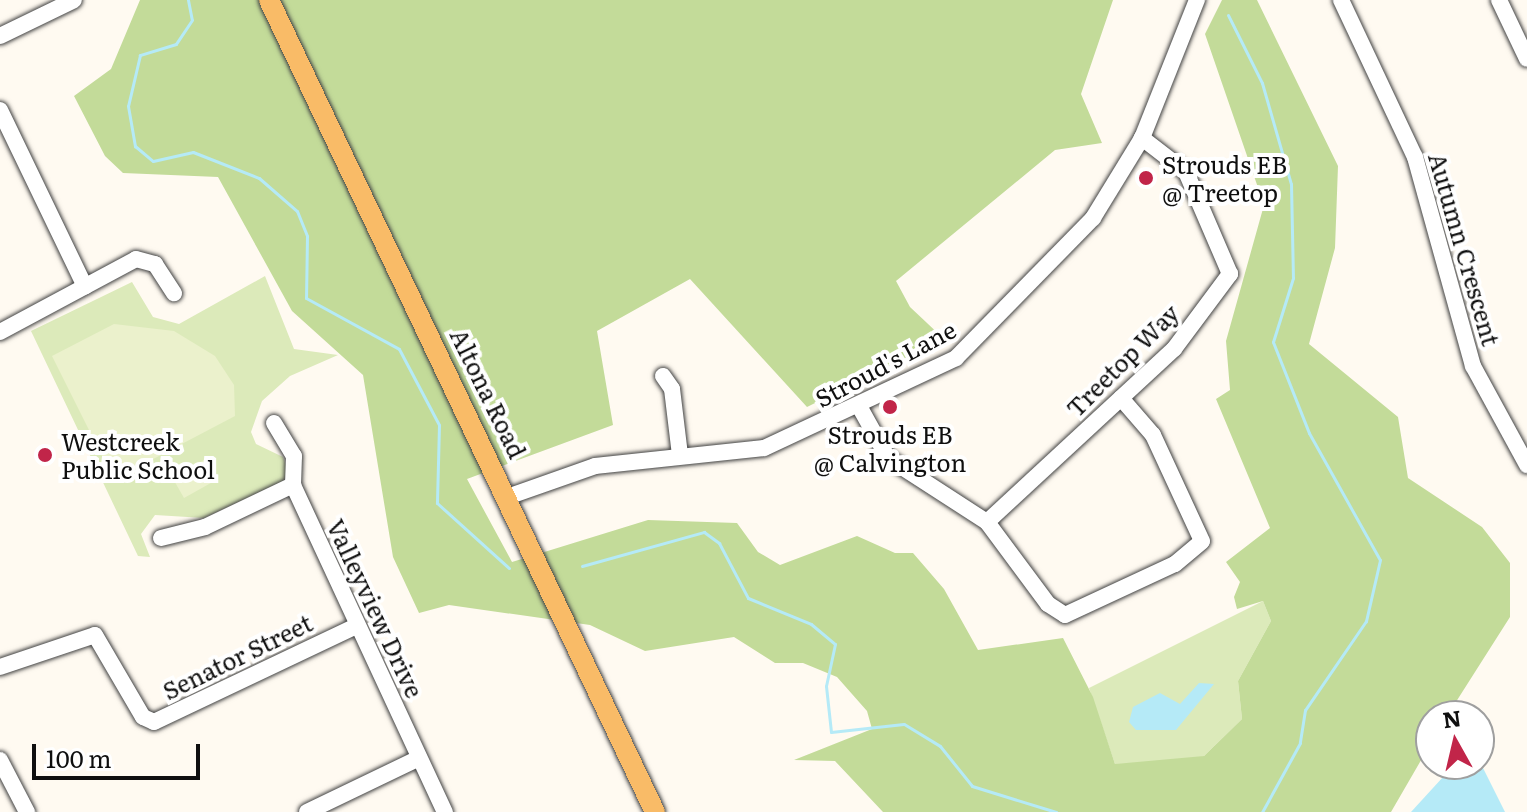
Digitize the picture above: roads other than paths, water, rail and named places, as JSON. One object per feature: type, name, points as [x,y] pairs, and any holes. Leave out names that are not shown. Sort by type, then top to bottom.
[{"type":"main road","name":"Altona Road","points":[[269,0],[510,496],[649,810]]},
{"type":"street","points":[[0,36],[74,0]]},
{"type":"street","name":"Stroud's Lane","points":[[510,496],[557,474],[680,455],[764,448],[859,406],[982,339],[1093,218],[1142,138],[1197,0]]},
{"type":"street","name":"Autumn Crescent","points":[[1341,0],[1415,157],[1473,366],[1527,465]]},
{"type":"street","points":[[1499,0],[1527,59]]},
{"type":"street","points":[[0,110],[85,287]]},
{"type":"street","name":"Treetop Way","points":[[987,522],[1174,349],[1230,274],[1186,172],[1171,154],[1142,138]]},
{"type":"street","points":[[0,332],[136,259],[155,264],[174,293]]},
{"type":"street","points":[[663,376],[672,389],[680,455]]},
{"type":"street","points":[[859,406],[878,447],[902,472],[987,522],[1048,604],[1065,615],[1199,548],[1153,435],[1121,398]]},
{"type":"street","name":"Valleyview Drive","points":[[274,423],[294,456],[293,485],[445,812]]},
{"type":"street","points":[[161,538],[205,527],[293,485]]},
{"type":"street","name":"Senator Street","points":[[0,667],[95,635],[143,717],[154,722],[356,626]]},
{"type":"street","points":[[307,812],[419,758]]},
{"type":"street","points":[[0,760],[27,812]]},
{"type":"water","points":[[1199,683],[1214,684],[1176,730],[1136,730],[1129,722],[1133,707],[1160,693],[1180,704]]},
{"type":"water","points":[[1440,780],[1489,780],[1505,812],[1411,812]]},
{"type":"waterway","points":[[188,0],[192,20],[176,44],[140,55],[128,106],[135,146],[153,161],[193,152],[259,178],[297,211],[307,236],[306,298],[399,349],[439,425],[437,503],[509,568]]},
{"type":"waterway","points":[[1228,15],[1262,83],[1291,184],[1293,278],[1273,342],[1309,433],[1380,560],[1366,621],[1305,710],[1300,743],[1262,812]]},
{"type":"waterway","points":[[582,566],[704,532],[719,543],[748,598],[811,624],[835,644],[826,686],[831,732],[904,724],[940,746],[972,786],[1056,812]]},
{"type":"place","name":"Strouds EB @ Treetop","points":[[1146,178]]},
{"type":"place","name":"Strouds EB @ Calvington","points":[[890,407]]},
{"type":"place","name":"Westcreek Public School","points":[[45,455]]}]
